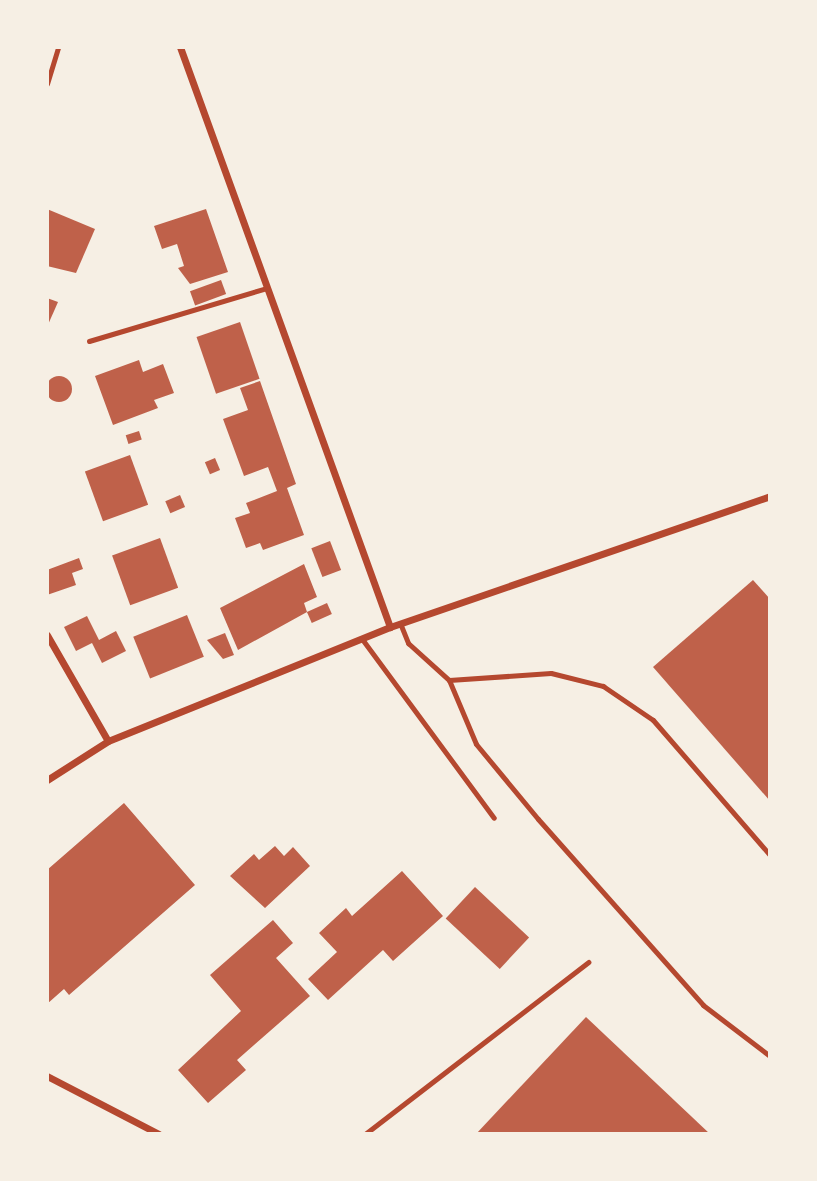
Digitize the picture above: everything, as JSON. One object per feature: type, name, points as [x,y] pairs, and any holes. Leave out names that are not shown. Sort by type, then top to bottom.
[{"type":"street","points":[[180,47],[390,627]]},
{"type":"street","points":[[48,778],[108,741],[400,623],[770,496]]},
{"type":"street","points":[[47,635],[108,741]]},
{"type":"street","points":[[47,1076],[159,1134]]},
{"type":"lane","points":[[89,341],[267,288]]},
{"type":"lane","points":[[400,623],[408,643],[449,680],[477,744],[538,819],[704,1005],[770,1056]]},
{"type":"lane","points":[[362,639],[494,818]]},
{"type":"lane","points":[[449,680],[551,673],[603,686],[653,720],[770,855]]},
{"type":"lane","points":[[365,1134],[588,962]]},
{"type":"path","points":[[47,84],[58,47]]},
{"type":"building","points":[[47,209],[95,229],[76,273],[47,266]]},
{"type":"building","points":[[206,209],[228,272],[190,284],[178,268],[184,266],[177,244],[162,249],[154,226]]},
{"type":"building","points":[[221,280],[226,294],[195,305],[190,291]]},
{"type":"building","points":[[47,298],[58,302],[47,327]]},
{"type":"building","points":[[240,322],[260,379],[216,394],[197,337]]},
{"type":"building","points":[[139,360],[143,372],[163,364],[174,393],[154,400],[158,408],[113,425],[95,376]]},
{"type":"building","points":[[59,376],[68,380],[72,389],[68,398],[59,402],[50,398],[46,389],[50,380]]},
{"type":"building","points":[[260,381],[296,484],[287,488],[304,535],[263,550],[260,543],[246,548],[235,518],[250,513],[246,503],[277,491],[268,467],[244,476],[223,419],[248,410],[240,388]]},
{"type":"building","points":[[139,431],[142,440],[128,444],[126,435]]},
{"type":"building","points":[[130,455],[148,505],[103,521],[85,471]]},
{"type":"building","points":[[215,458],[220,470],[210,474],[205,462]]},
{"type":"building","points":[[180,495],[185,507],[170,513],[165,501]]},
{"type":"building","points":[[160,538],[178,588],[130,605],[112,555]]},
{"type":"building","points":[[330,541],[341,570],[322,577],[311,548]]},
{"type":"building","points":[[79,558],[83,569],[72,573],[76,585],[47,595],[47,570]]},
{"type":"building","points":[[304,564],[317,597],[304,603],[307,612],[238,650],[220,608]]},
{"type":"building","points":[[753,580],[770,599],[770,801],[653,667]]},
{"type":"building","points":[[327,603],[332,614],[312,623],[307,612]]},
{"type":"building","points":[[187,615],[204,657],[150,678],[133,637]]},
{"type":"building","points":[[87,616],[99,640],[116,631],[126,651],[102,663],[92,643],[76,651],[64,627]]},
{"type":"building","points":[[225,633],[234,655],[223,659],[207,640]]},
{"type":"building","points":[[124,803],[195,885],[69,995],[64,989],[47,1004],[47,870]]},
{"type":"building","points":[[275,846],[284,856],[293,847],[310,866],[265,908],[230,876],[254,854],[259,860]]},
{"type":"building","points":[[402,871],[443,916],[393,961],[383,950],[328,1000],[308,979],[337,952],[319,933],[346,908],[352,916]]},
{"type":"building","points":[[475,887],[529,937],[500,969],[446,918]]},
{"type":"building","points":[[273,920],[293,943],[276,958],[310,996],[237,1060],[246,1070],[208,1103],[178,1070],[241,1011],[210,975]]},
{"type":"building","points":[[586,1017],[710,1134],[476,1134]]}]
